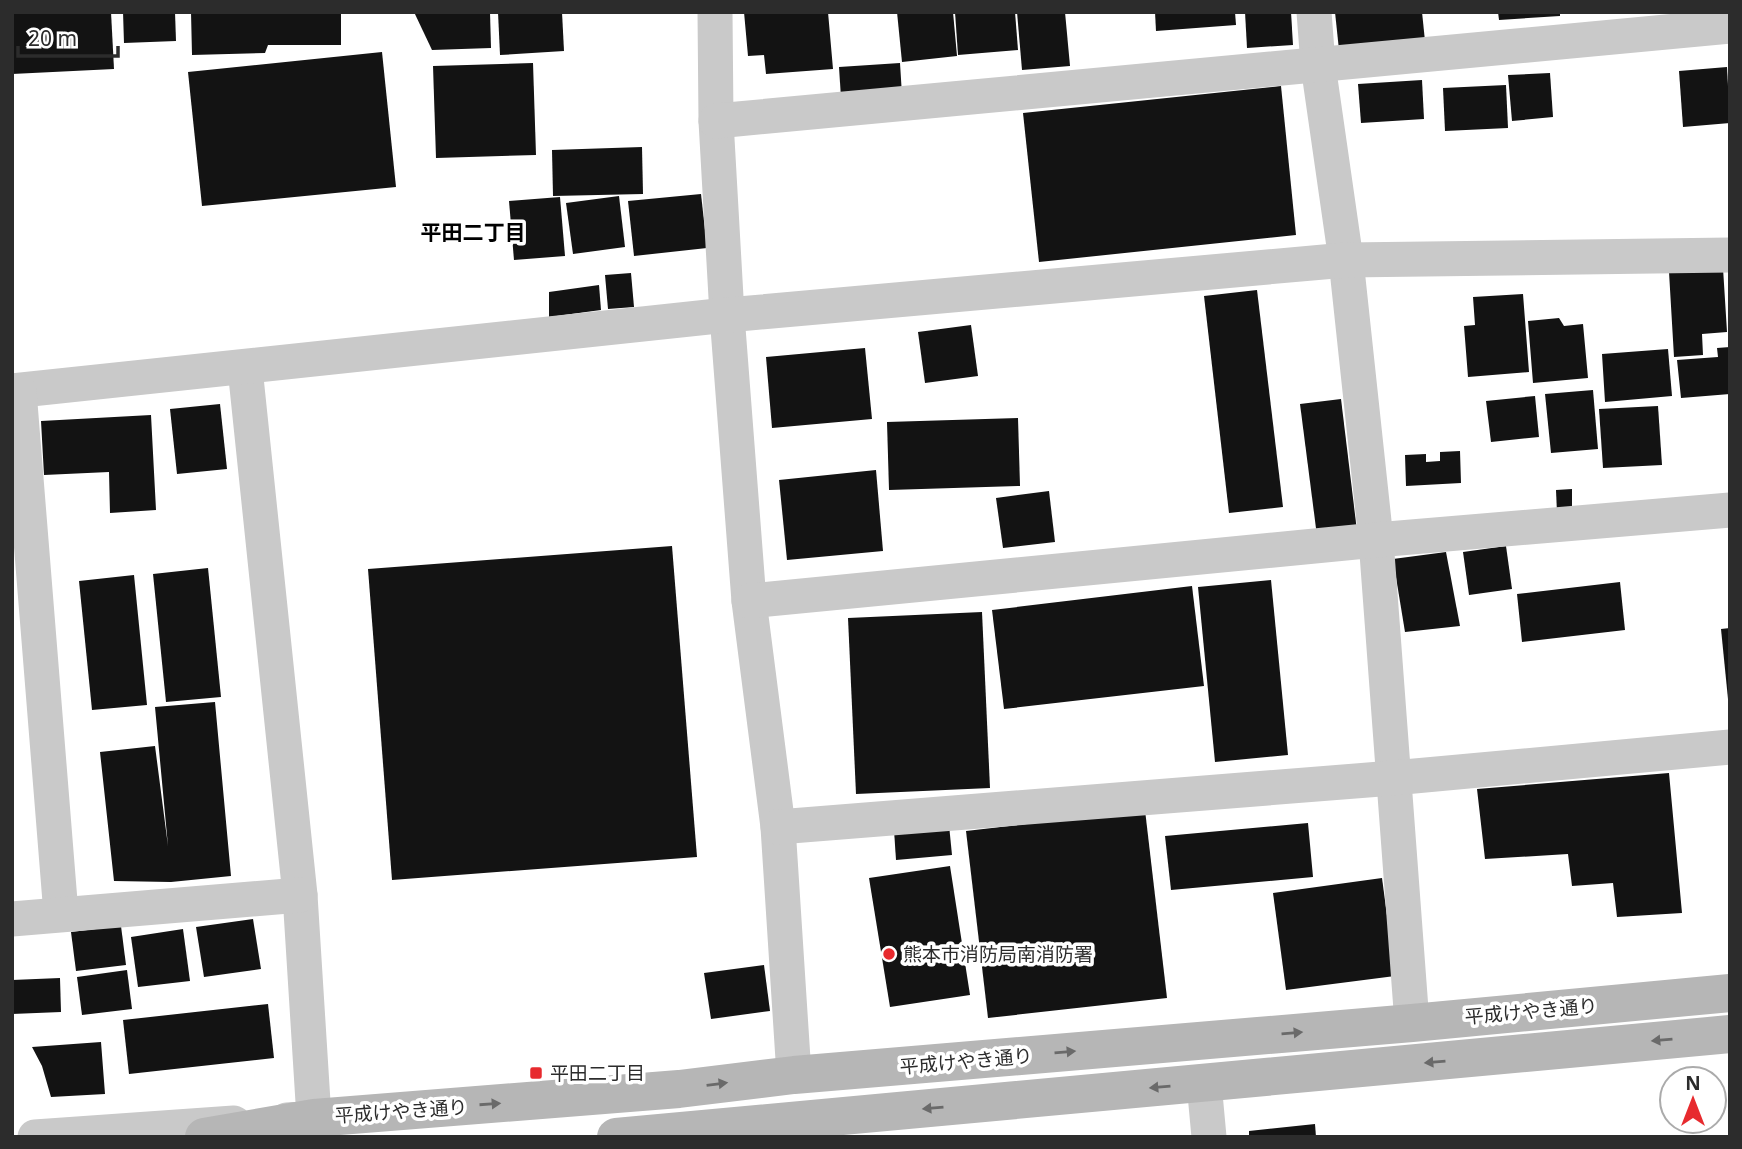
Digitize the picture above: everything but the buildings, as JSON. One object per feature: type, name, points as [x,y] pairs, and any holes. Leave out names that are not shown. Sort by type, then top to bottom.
[{"type":"street","points":[[715,12],[716,121],[727,315],[749,601],[778,827],[794,1075]]},
{"type":"street","points":[[1314,12],[1318,65],[1346,260],[1376,540],[1412,1023]]},
{"type":"street","points":[[716,121],[1730,26]]},
{"type":"street","points":[[61,914],[16,391],[727,315],[1346,260],[1730,256]]},
{"type":"street","points":[[35,1137],[314,1118],[300,895],[245,368]]},
{"type":"street","points":[[749,601],[1376,540],[1730,510]]},
{"type":"street","points":[[778,827],[1393,778],[1730,747]]},
{"type":"street","points":[[12,919],[300,895]]},
{"type":"street","name":"平成けやき通り","points":[[204,1137],[314,1118],[679,1089],[794,1075],[1412,1023],[1730,993]]},
{"type":"street","points":[[616,1137],[799,1129],[1205,1083],[1730,1034]]},
{"type":"street","points":[[1205,1083],[1209,1137]]},
{"type":"place","name":"熊本市消防局南消防署","points":[[889,954]]},
{"type":"place","name":"平田二丁目","points":[[536,1073]]},
{"type":"district","name":"平田二丁目","points":[[473,233]]}]
